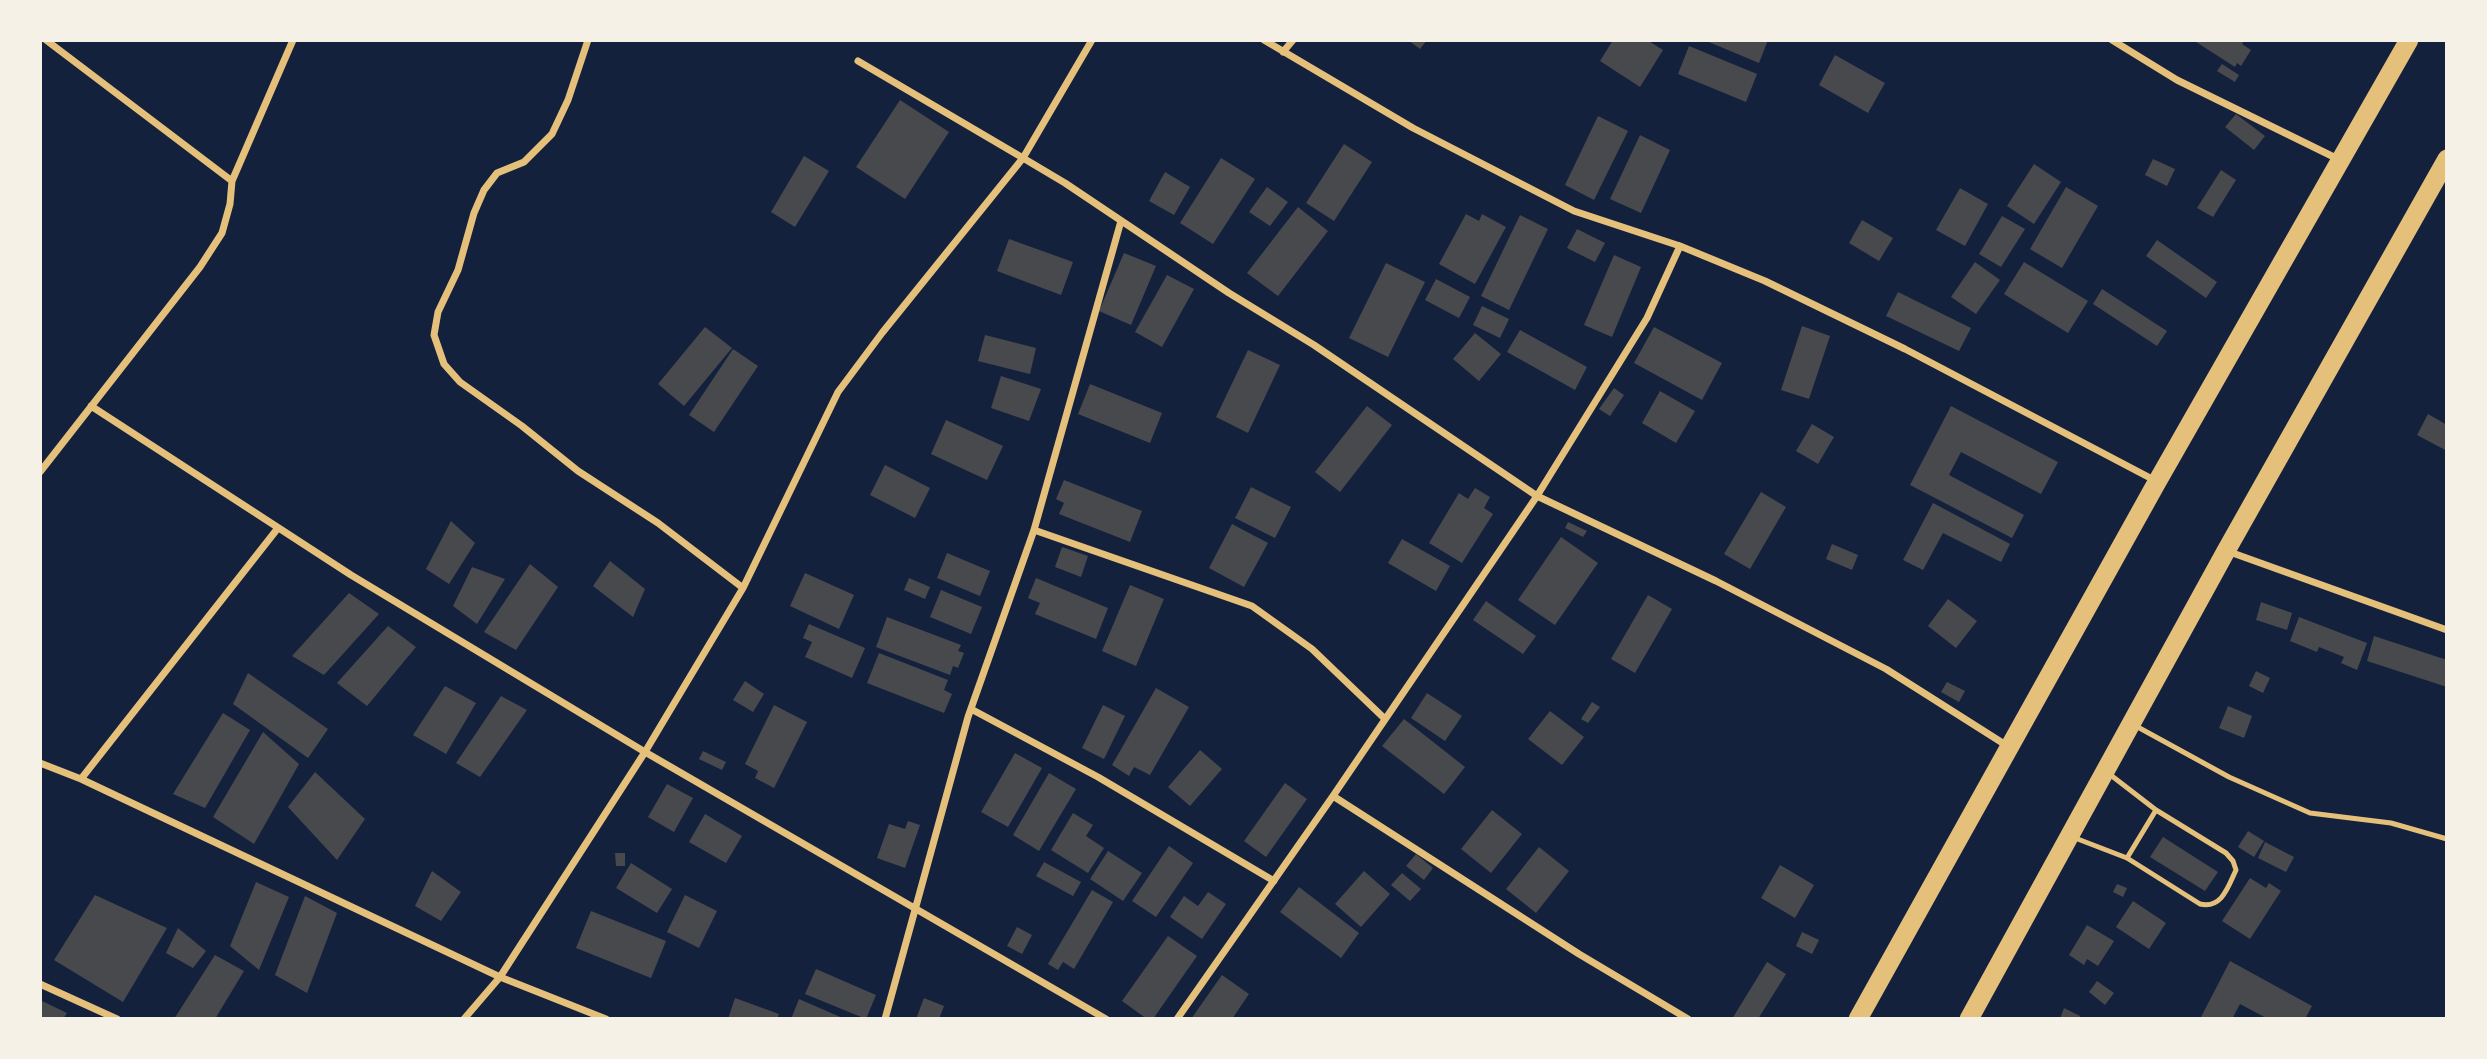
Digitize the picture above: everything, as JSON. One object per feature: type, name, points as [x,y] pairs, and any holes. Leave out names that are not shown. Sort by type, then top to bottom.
[{"type":"highway","points":[[1858,1019],[2157,482],[2409,40]]},
{"type":"highway","points":[[1969,1019],[2226,551],[2447,159]]},
{"type":"street","points":[[46,40],[232,181]]},
{"type":"street","points":[[40,472],[200,267],[222,233],[230,204],[232,181],[293,40]]},
{"type":"street","points":[[588,40],[568,100],[552,134],[524,162],[497,173],[484,190],[458,270],[438,312],[434,335],[444,364],[460,382],[522,426],[578,471],[659,523],[743,588]]},
{"type":"street","points":[[464,1019],[500,977],[645,752],[743,588],[838,392],[881,333],[1023,158],[1092,40]]},
{"type":"street","points":[[1264,40],[1413,128],[1574,211],[1680,246],[1765,281],[1905,349],[2157,482]]},
{"type":"street","points":[[1283,52],[1293,40]]},
{"type":"street","points":[[2112,40],[2177,79],[2340,160]]},
{"type":"street","points":[[858,61],[1065,183],[1314,345],[1537,496],[1716,581],[1886,669],[2010,748]]},
{"type":"street","points":[[885,1019],[971,709],[1034,530],[1121,221]]},
{"type":"street","points":[[1177,1019],[1537,496],[1647,318],[1680,246]]},
{"type":"street","points":[[91,406],[362,582],[645,752],[1106,1019]]},
{"type":"street","points":[[82,779],[278,528]]},
{"type":"street","points":[[1034,530],[1252,606],[1312,649],[1385,719]]},
{"type":"street","points":[[2226,551],[2447,630]]},
{"type":"street","points":[[971,709],[1098,777],[1274,881]]},
{"type":"street","points":[[40,763],[82,779],[500,977],[606,1019]]},
{"type":"street","points":[[1333,796],[1579,954],[1688,1019]]},
{"type":"street","points":[[40,984],[117,1019]]},
{"type":"lane","points":[[2132,723],[2229,777],[2310,813],[2391,823],[2447,839]]},
{"type":"lane","points":[[2070,836],[2127,858],[2200,904],[2210,906],[2225,894],[2236,870],[2226,853],[2156,810],[2105,771]]},
{"type":"lane","points":[[2127,858],[2156,810]]},
{"type":"building","points":[[1408,40],[1427,40],[1420,49]]},
{"type":"building","points":[[1613,40],[1647,40],[1663,50],[1640,87],[1600,61]]},
{"type":"building","points":[[1704,40],[1768,40],[1759,63]]},
{"type":"building","points":[[2193,40],[2244,40],[2242,44],[2251,50],[2241,66],[2237,63],[2235,67]]},
{"type":"building","points":[[1689,46],[1757,74],[1746,102],[1678,74]]},
{"type":"building","points":[[1835,55],[1885,83],[1868,113],[1819,85]]},
{"type":"building","points":[[2222,64],[2239,75],[2235,82],[2217,71]]},
{"type":"building","points":[[900,100],[949,132],[905,199],[856,167]]},
{"type":"building","points":[[2236,114],[2265,136],[2254,150],[2225,127]]},
{"type":"building","points":[[1598,116],[1628,131],[1594,200],[1565,185]]},
{"type":"building","points":[[1640,135],[1670,150],[1641,213],[1610,199]]},
{"type":"building","points":[[1344,144],[1372,162],[1334,221],[1306,203]]},
{"type":"building","points":[[804,156],[829,171],[795,227],[771,212]]},
{"type":"building","points":[[1221,158],[1255,179],[1213,244],[1180,223]]},
{"type":"building","points":[[2153,159],[2175,169],[2167,186],[2145,175]]},
{"type":"building","points":[[2034,164],[2061,182],[2034,224],[2007,206]]},
{"type":"building","points":[[2221,170],[2236,180],[2213,217],[2197,208]]},
{"type":"building","points":[[1165,172],[1190,187],[1174,215],[1149,201]]},
{"type":"building","points":[[1267,187],[1288,202],[1270,226],[1249,212]]},
{"type":"building","points":[[2066,187],[2098,206],[2062,268],[2030,249]]},
{"type":"building","points":[[1960,188],[1988,204],[1965,246],[1936,230]]},
{"type":"building","points":[[1298,207],[1328,231],[1278,296],[1247,273]]},
{"type":"building","points":[[1466,214],[1479,221],[1482,214],[1506,227],[1475,284],[1439,264]]},
{"type":"building","points":[[1520,215],[1548,229],[1509,310],[1481,296]]},
{"type":"building","points":[[2002,216],[2025,229],[2001,267],[1979,254]]},
{"type":"building","points":[[1862,220],[1893,238],[1879,261],[1849,243]]},
{"type":"building","points":[[1577,229],[1605,243],[1595,262],[1567,248]]},
{"type":"building","points":[[1009,239],[1073,262],[1061,295],[997,271]]},
{"type":"building","points":[[2157,240],[2217,282],[2206,298],[2146,256]]},
{"type":"building","points":[[1124,253],[1156,266],[1131,325],[1099,311]]},
{"type":"building","points":[[1614,255],[1641,267],[1612,337],[1584,325]]},
{"type":"building","points":[[1975,262],[2000,280],[1976,314],[1951,297]]},
{"type":"building","points":[[2024,262],[2088,301],[2068,333],[2004,294]]},
{"type":"building","points":[[1386,263],[1425,282],[1388,357],[1349,338]]},
{"type":"building","points":[[1167,275],[1194,289],[1162,347],[1135,332]]},
{"type":"building","points":[[1436,279],[1470,297],[1459,318],[1425,300]]},
{"type":"building","points":[[2102,289],[2167,331],[2157,346],[2093,304]]},
{"type":"building","points":[[1898,292],[1971,328],[1959,351],[1886,316]]},
{"type":"building","points":[[1482,306],[1509,319],[1500,338],[1473,325]]},
{"type":"building","points":[[1802,326],[1830,336],[1809,399],[1781,390]]},
{"type":"building","points":[[705,327],[732,348],[684,406],[658,384]]},
{"type":"building","points":[[1654,327],[1722,363],[1702,400],[1634,363]]},
{"type":"building","points":[[1520,330],[1587,367],[1575,390],[1507,352]]},
{"type":"building","points":[[1475,333],[1501,354],[1479,381],[1453,359]]},
{"type":"building","points":[[985,335],[1036,348],[1030,374],[978,361]]},
{"type":"building","points":[[733,349],[758,366],[714,432],[689,415]]},
{"type":"building","points":[[1248,350],[1280,365],[1248,433],[1216,417]]},
{"type":"building","points":[[1001,376],[1041,389],[1029,421],[991,408]]},
{"type":"building","points":[[1090,384],[1162,413],[1150,443],[1078,414]]},
{"type":"building","points":[[1614,388],[1624,395],[1610,416],[1599,409]]},
{"type":"building","points":[[1660,391],[1695,411],[1676,443],[1642,423]]},
{"type":"building","points":[[1367,406],[1392,425],[1340,492],[1315,472]]},
{"type":"building","points":[[1951,406],[2058,462],[2041,494],[1961,452],[1949,475],[2024,515],[2012,538],[1910,485]]},
{"type":"building","points":[[2428,414],[2447,425],[2447,451],[2417,435]]},
{"type":"building","points":[[946,420],[1003,446],[987,480],[931,454]]},
{"type":"building","points":[[1812,424],[1834,437],[1818,464],[1796,451]]},
{"type":"building","points":[[885,465],[930,488],[915,518],[870,495]]},
{"type":"building","points":[[1064,480],[1142,511],[1130,542],[1059,514],[1064,503],[1056,499]]},
{"type":"building","points":[[1251,487],[1291,507],[1275,538],[1235,518]]},
{"type":"building","points":[[1475,488],[1490,497],[1484,508],[1493,514],[1462,563],[1429,543],[1459,493],[1468,499]]},
{"type":"building","points":[[1761,492],[1786,507],[1750,569],[1724,554]]},
{"type":"building","points":[[1933,503],[2010,544],[2001,562],[1943,533],[1923,570],[1903,560]]},
{"type":"building","points":[[451,521],[475,543],[449,584],[426,569]]},
{"type":"building","points":[[1568,522],[1587,531],[1583,537],[1565,528]]},
{"type":"building","points":[[1232,524],[1268,543],[1244,587],[1209,568]]},
{"type":"building","points":[[1561,537],[1598,563],[1555,625],[1518,600]]},
{"type":"building","points":[[1402,539],[1450,566],[1436,591],[1388,563]]},
{"type":"building","points":[[1832,544],[1858,555],[1852,570],[1826,559]]},
{"type":"building","points":[[1062,547],[1088,556],[1081,577],[1055,567]]},
{"type":"building","points":[[947,553],[990,571],[980,596],[937,578]]},
{"type":"building","points":[[610,561],[645,589],[633,617],[593,586]]},
{"type":"building","points":[[530,564],[558,587],[516,650],[484,632]]},
{"type":"building","points":[[472,567],[505,579],[477,624],[453,606]]},
{"type":"building","points":[[805,573],[854,595],[839,629],[790,606]]},
{"type":"building","points":[[909,578],[930,587],[925,599],[904,590]]},
{"type":"building","points":[[1036,578],[1108,608],[1096,639],[1035,614],[1040,603],[1028,598]]},
{"type":"building","points":[[1130,585],[1164,599],[1136,666],[1102,651]]},
{"type":"building","points":[[941,590],[982,607],[971,634],[930,617]]},
{"type":"building","points":[[349,593],[379,614],[324,675],[292,656]]},
{"type":"building","points":[[1648,595],[1672,609],[1635,673],[1611,659]]},
{"type":"building","points":[[1948,599],[1977,621],[1956,648],[1928,626]]},
{"type":"building","points":[[1486,601],[1536,636],[1523,654],[1473,620]]},
{"type":"building","points":[[2261,602],[2292,613],[2287,630],[2256,620]]},
{"type":"building","points":[[887,617],[961,645],[958,651],[964,653],[958,668],[953,666],[950,675],[876,647]]},
{"type":"building","points":[[2299,617],[2367,643],[2357,670],[2341,663],[2344,657],[2319,647],[2317,652],[2290,641]]},
{"type":"building","points":[[809,624],[865,648],[852,678],[805,657],[812,642],[803,638]]},
{"type":"building","points":[[388,626],[416,647],[367,706],[337,683]]},
{"type":"building","points":[[2374,636],[2447,660],[2447,687],[2367,661]]},
{"type":"building","points":[[879,653],[948,680],[944,690],[952,694],[944,713],[867,683]]},
{"type":"building","points":[[2256,671],[2270,678],[2263,693],[2249,686]]},
{"type":"building","points":[[248,673],[328,729],[308,758],[233,704]]},
{"type":"building","points":[[745,681],[764,694],[753,712],[733,700]]},
{"type":"building","points":[[1947,682],[1965,691],[1959,702],[1941,692]]},
{"type":"building","points":[[445,686],[476,703],[446,754],[413,735]]},
{"type":"building","points":[[1156,688],[1189,707],[1150,775],[1134,767],[1129,776],[1112,765]]},
{"type":"building","points":[[1427,693],[1462,716],[1445,741],[1411,718]]},
{"type":"building","points":[[501,696],[527,710],[480,777],[456,763]]},
{"type":"building","points":[[1592,702],[1600,707],[1588,723],[1581,719]]},
{"type":"building","points":[[774,705],[807,722],[774,788],[755,778],[758,771],[745,764]]},
{"type":"building","points":[[1103,705],[1125,716],[1104,759],[1082,748]]},
{"type":"building","points":[[2228,706],[2252,716],[2244,738],[2219,728]]},
{"type":"building","points":[[1550,711],[1584,737],[1562,765],[1528,739]]},
{"type":"building","points":[[223,713],[250,730],[205,808],[173,794]]},
{"type":"building","points":[[1404,719],[1465,767],[1444,794],[1382,746]]},
{"type":"building","points":[[263,732],[299,764],[254,844],[213,817]]},
{"type":"building","points":[[1200,750],[1222,769],[1190,806],[1168,787]]},
{"type":"building","points":[[703,751],[726,762],[722,770],[699,759]]},
{"type":"building","points":[[1015,753],[1042,768],[1008,827],[981,812]]},
{"type":"building","points":[[315,772],[365,819],[337,860],[288,807]]},
{"type":"building","points":[[1049,773],[1076,789],[1039,851],[1013,835]]},
{"type":"building","points":[[1285,783],[1307,799],[1266,857],[1244,841]]},
{"type":"building","points":[[667,784],[693,798],[674,832],[648,817]]},
{"type":"building","points":[[1492,810],[1522,834],[1491,873],[1461,849]]},
{"type":"building","points":[[1073,813],[1093,825],[1086,836],[1104,848],[1088,873],[1051,850]]},
{"type":"building","points":[[705,814],[742,836],[726,863],[689,842]]},
{"type":"building","points":[[908,821],[920,825],[905,868],[877,858],[889,824],[905,829]]},
{"type":"building","points":[[2248,831],[2264,841],[2254,857],[2238,847]]},
{"type":"building","points":[[2163,837],[2218,872],[2205,891],[2150,857]]},
{"type":"building","points":[[2265,842],[2294,857],[2286,872],[2258,858]]},
{"type":"building","points":[[1169,846],[1193,863],[1156,917],[1132,901]]},
{"type":"building","points":[[1539,847],[1569,871],[1536,913],[1506,889]]},
{"type":"building","points":[[1108,851],[1142,873],[1123,901],[1090,879]]},
{"type":"building","points":[[615,853],[625,853],[625,866],[616,866]]},
{"type":"building","points":[[1416,854],[1433,868],[1424,880],[1406,866]]},
{"type":"building","points":[[1044,862],[1081,882],[1073,896],[1036,876]]},
{"type":"building","points":[[631,863],[672,889],[657,913],[616,888]]},
{"type":"building","points":[[1780,865],[1814,885],[1795,918],[1761,898]]},
{"type":"building","points":[[432,871],[461,892],[441,921],[415,906]]},
{"type":"building","points":[[1364,871],[1390,894],[1361,927],[1335,904]]},
{"type":"building","points":[[1402,873],[1421,889],[1410,901],[1391,885]]},
{"type":"building","points":[[2250,878],[2266,888],[2269,883],[2281,891],[2250,939],[2222,921]]},
{"type":"building","points":[[256,882],[289,897],[259,970],[230,946]]},
{"type":"building","points":[[2117,884],[2127,888],[2123,897],[2113,892]]},
{"type":"building","points":[[1299,887],[1359,933],[1341,958],[1280,912]]},
{"type":"building","points":[[1092,890],[1113,902],[1074,969],[1063,962],[1058,970],[1048,964]]},
{"type":"building","points":[[1208,892],[1226,904],[1202,939],[1170,917],[1184,896],[1198,906]]},
{"type":"building","points":[[95,895],[167,928],[123,1002],[54,960]]},
{"type":"building","points":[[685,895],[717,911],[699,948],[667,932]]},
{"type":"building","points":[[305,896],[337,913],[307,993],[275,975]]},
{"type":"building","points":[[2133,901],[2166,923],[2149,949],[2116,927]]},
{"type":"building","points":[[591,911],[666,941],[651,978],[576,948]]},
{"type":"building","points":[[2087,925],[2114,941],[2098,966],[2087,959],[2084,965],[2069,955]]},
{"type":"building","points":[[1017,927],[1032,935],[1022,954],[1007,946]]},
{"type":"building","points":[[178,928],[206,951],[193,968],[166,953]]},
{"type":"building","points":[[1802,932],[1819,940],[1812,954],[1796,946]]},
{"type":"building","points":[[1168,936],[1197,956],[1153,1019],[1147,1019],[1122,1001]]},
{"type":"building","points":[[215,955],[244,971],[215,1019],[174,1019]]},
{"type":"building","points":[[2230,961],[2312,1006],[2305,1019],[2268,1019],[2240,1004],[2232,1019],[2200,1019]]},
{"type":"building","points":[[1767,962],[1786,974],[1758,1019],[1732,1019]]},
{"type":"building","points":[[816,969],[876,995],[866,1019],[805,994]]},
{"type":"building","points":[[1222,975],[1249,994],[1232,1019],[1191,1019]]},
{"type":"building","points":[[2097,981],[2114,993],[2105,1005],[2089,992]]},
{"type":"building","points":[[735,998],[779,1014],[777,1019],[728,1019]]},
{"type":"building","points":[[924,998],[944,1006],[939,1019],[916,1019]]},
{"type":"building","points":[[799,999],[845,1019],[791,1019]]},
{"type":"building","points":[[40,1000],[67,1013],[63,1019],[40,1019]]},
{"type":"building","points":[[2064,1008],[2080,1016],[2079,1019],[2060,1019]]}]
